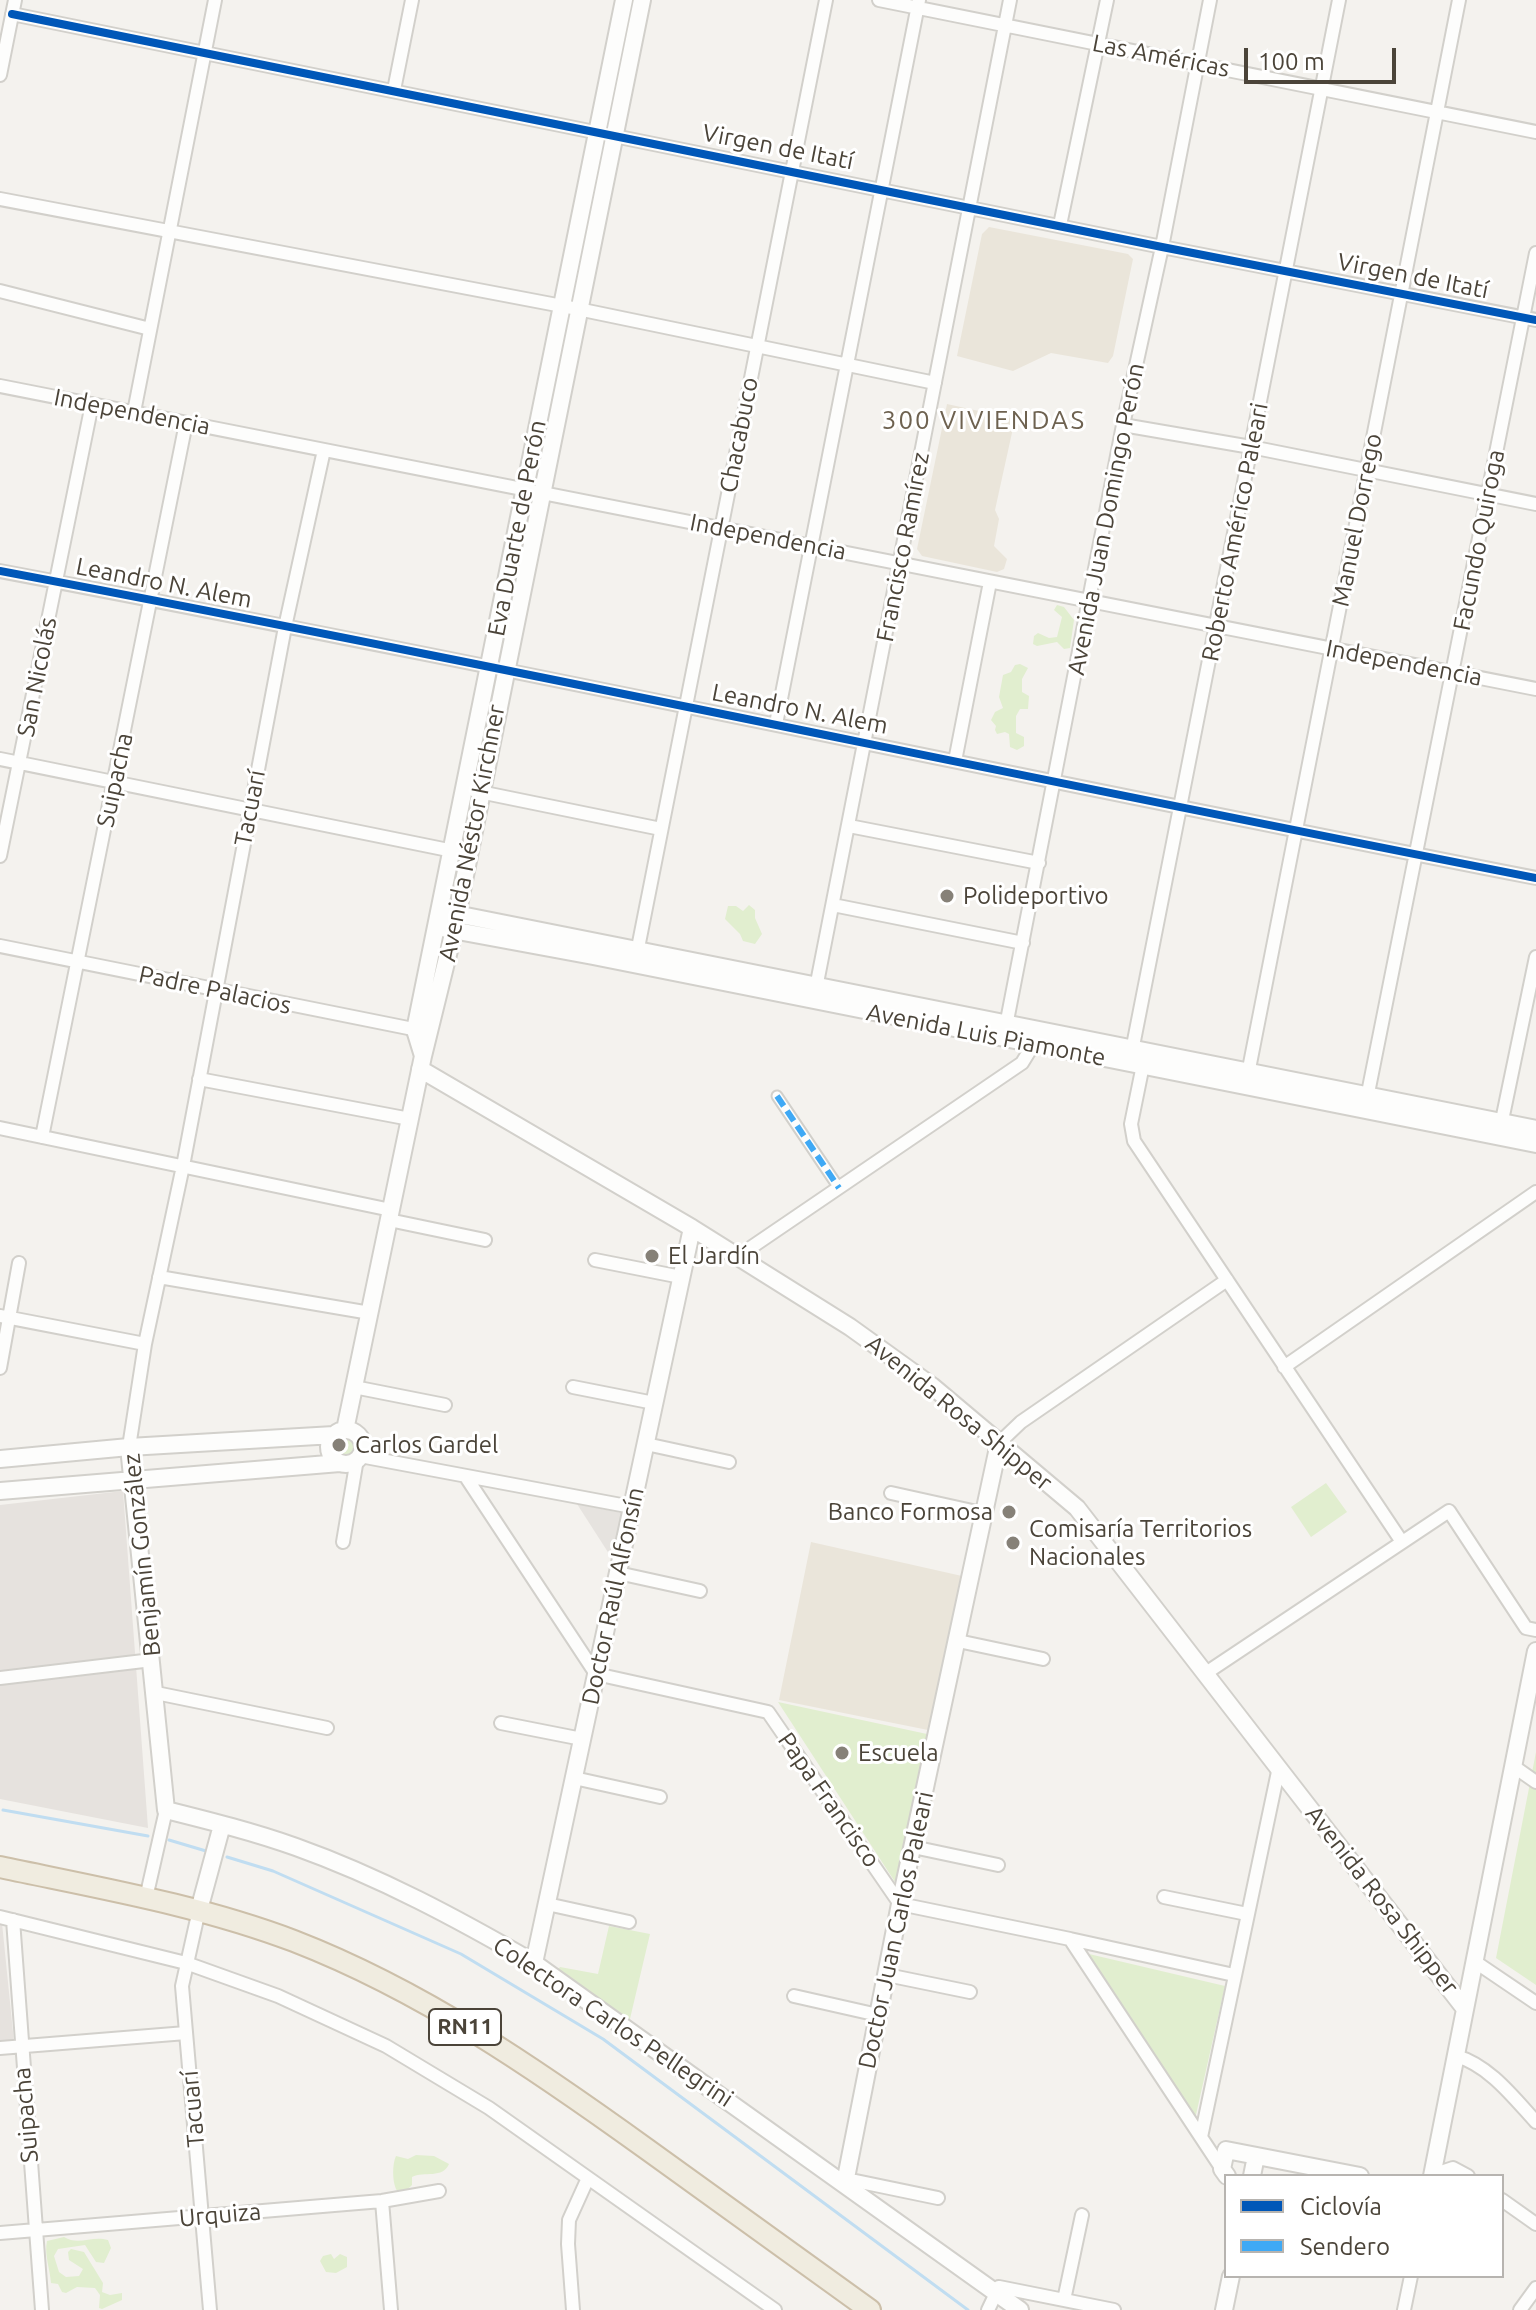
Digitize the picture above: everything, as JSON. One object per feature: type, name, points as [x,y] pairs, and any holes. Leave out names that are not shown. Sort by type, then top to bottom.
[{"type":"highway","name":"RN11","points":[[0,1867],[199,1910],[296,1942],[362,1971],[482,2036],[549,2079],[870,2310]]},
{"type":"street","points":[[0,75],[15,0]]},
{"type":"street","points":[[134,412],[215,0]]},
{"type":"street","points":[[394,90],[412,0]]},
{"type":"street","name":"Eva Duarte de Perón","points":[[422,1062],[422,1031],[437,920],[459,853],[533,492],[570,308],[597,131],[624,0]]},
{"type":"street","points":[[570,308],[614,135],[642,0]]},
{"type":"street","name":"Chacabuco","points":[[636,958],[826,0]]},
{"type":"street","name":"Las Américas","points":[[879,0],[918,4],[1006,25],[1536,132]]},
{"type":"street","name":"Francisco Ramírez","points":[[815,993],[1010,0]]},
{"type":"street","points":[[1060,225],[1107,0]]},
{"type":"street","name":"Avenida Juan Domingo Perón","points":[[1005,1031],[1123,425],[1162,247],[1210,0]]},
{"type":"street","name":"Roberto Américo Paleari","points":[[1339,0],[1180,808],[1138,1058],[1131,1124],[1134,1141],[1402,1542]]},
{"type":"street","name":"Manuel Dorrego","points":[[1247,1079],[1459,0]]},
{"type":"street","points":[[776,724],[918,4]]},
{"type":"street","name":"Virgen de Itatí","points":[[12,14],[1162,247],[1530,318]]},
{"type":"street","points":[[0,199],[169,229],[935,383]]},
{"type":"street","name":"Facundo Quiroga","points":[[1366,1103],[1488,494],[1530,318],[1536,253]]},
{"type":"street","points":[[0,291],[150,329]]},
{"type":"street","name":"Independencia","points":[[0,386],[1536,689]]},
{"type":"street","name":"San Nicolás","points":[[0,856],[92,404]]},
{"type":"street","name":"Suipacha","points":[[42,1137],[186,423]]},
{"type":"street","points":[[1123,425],[1251,447],[1536,504]]},
{"type":"street","name":"Tacuarí","points":[[183,1166],[285,627],[324,450]]},
{"type":"street","name":"Leandro N. Alem","points":[[0,571],[1536,878]]},
{"type":"street","points":[[955,761],[990,582]]},
{"type":"street","points":[[0,759],[459,853]]},
{"type":"street","points":[[472,790],[661,829]]},
{"type":"street","points":[[849,826],[1039,863]]},
{"type":"street","name":"Avenida Néstor Kirchner","points":[[422,1031],[455,922],[459,853]]},
{"type":"street","points":[[833,905],[1023,943]]},
{"type":"street","name":"Avenida Luis Piamonte","points":[[437,920],[1500,1130],[1536,1144]]},
{"type":"street","name":"Padre Palacios","points":[[0,946],[422,1031]]},
{"type":"street","points":[[1500,1130],[1536,957]]},
{"type":"street","points":[[737,1257],[1022,1063],[1038,1038]]},
{"type":"street","points":[[340,1463],[329,1450],[340,1433],[354,1387],[422,1062]]},
{"type":"street","name":"Avenida Rosa Shipper","points":[[422,1062],[874,1343],[932,1386],[1083,1514],[1465,2009]]},
{"type":"street","points":[[199,1079],[410,1119]]},
{"type":"street","points":[[777,1096],[839,1188]]},
{"type":"street","points":[[0,1128],[183,1166],[485,1240]]},
{"type":"street","name":"Avenida Luis Piamonte","points":[[1500,1130],[1536,1129]]},
{"type":"street","name":"Benjamín González","points":[[146,1898],[166,1810],[129,1447],[145,1344],[183,1166]]},
{"type":"street","points":[[1284,1367],[1536,1192]]},
{"type":"street","name":"Doctor Raúl Alfonsín","points":[[534,1963],[692,1228]]},
{"type":"street","points":[[595,1260],[681,1277]]},
{"type":"street","points":[[0,1368],[4,1317],[19,1263]]},
{"type":"street","points":[[159,1277],[370,1313]]},
{"type":"street","points":[[999,1443],[1021,1422],[1227,1280]]},
{"type":"street","points":[[4,1317],[145,1344]]},
{"type":"street","points":[[354,1387],[445,1405]]},
{"type":"street","points":[[573,1387],[654,1403]]},
{"type":"street","points":[[0,1459],[340,1433],[359,1437],[363,1447],[358,1458],[343,1542]]},
{"type":"street","name":"Doctor Juan Carlos Paleari","points":[[845,2183],[900,1904],[999,1443]]},
{"type":"street","points":[[646,1444],[729,1462]]},
{"type":"street","points":[[0,1491],[349,1463],[358,1458],[632,1507]]},
{"type":"street","points":[[466,1477],[596,1674]]},
{"type":"street","points":[[891,1493],[986,1514]]},
{"type":"street","points":[[1206,1673],[1449,1511],[1526,1628],[1536,1630]]},
{"type":"street","points":[[618,1573],[700,1591]]},
{"type":"street","points":[[958,1641],[1043,1659]]},
{"type":"street","points":[[1432,2174],[1536,1651]]},
{"type":"street","points":[[0,1678],[152,1660]]},
{"type":"street","name":"Papa Francisco","points":[[596,1674],[768,1712],[900,1904]]},
{"type":"street","points":[[156,1693],[327,1728]]},
{"type":"street","points":[[501,1723],[582,1739]]},
{"type":"street","points":[[1513,1766],[1536,1782]]},
{"type":"street","points":[[1205,2142],[1234,1975],[1279,1767]]},
{"type":"street","points":[[574,1778],[660,1797]]},
{"type":"street","name":"Colectora Carlos Pellegrini","points":[[166,1810],[298,1848],[359,1873],[474,1928],[534,1963],[1020,2310]]},
{"type":"street","points":[[199,1910],[222,1825]]},
{"type":"street","points":[[913,1847],[998,1865]]},
{"type":"street","points":[[1164,1897],[1247,1914]]},
{"type":"street","points":[[547,1904],[629,1922]]},
{"type":"street","points":[[900,1904],[1234,1975]]},
{"type":"street","name":"Tacuarí","points":[[199,1910],[182,1986],[210,2310]]},
{"type":"street","points":[[6,1919],[186,1963],[278,1996],[386,2046],[489,2108],[775,2310]]},
{"type":"street","name":"Suipacha","points":[[6,1919],[21,2046],[42,2310]]},
{"type":"street","points":[[1070,1939],[1224,2172]]},
{"type":"street","points":[[1474,1961],[1536,2003]]},
{"type":"street","points":[[887,1975],[970,1992]]},
{"type":"street","points":[[794,1996],[878,2015]]},
{"type":"street","points":[[0,2048],[186,2033]]},
{"type":"street","points":[[1456,2056],[1490,2074],[1536,2122]]},
{"type":"street","points":[[1205,2142],[1226,2150],[1350,2174]]},
{"type":"street","points":[[1224,2172],[1226,2150]]},
{"type":"street","points":[[1252,2174],[1256,2156]]},
{"type":"street","points":[[1437,2174],[1453,2168],[1464,2174]]},
{"type":"street","points":[[573,2310],[569,2220],[588,2178]]},
{"type":"street","points":[[845,2183],[856,2181],[938,2198]]},
{"type":"street","name":"Urquiza","points":[[0,2233],[382,2201],[439,2191]]},
{"type":"street","points":[[382,2201],[391,2310]]},
{"type":"street","points":[[1504,2201],[1536,2224]]},
{"type":"street","points":[[1064,2300],[1082,2215]]},
{"type":"street","points":[[1224,2310],[1231,2278]]},
{"type":"street","points":[[1404,2310],[1411,2278]]},
{"type":"street","points":[[988,2310],[999,2287],[1114,2310]]},
{"type":"street","points":[[1520,2310],[1536,2288]]},
{"type":"shaded area","points":[[989,227],[1128,254],[1133,259],[1113,356],[1108,363],[1051,353],[1013,371],[957,356],[982,234]]},
{"type":"shaded area","points":[[947,404],[1015,419],[995,510],[999,519],[994,546],[1007,559],[1004,569],[997,572],[922,556],[917,549]]},
{"type":"shaded area","points":[[123,1491],[148,1828],[0,1799],[0,1505]]},
{"type":"shaded area","points":[[577,1504],[622,1513],[613,1560]]},
{"type":"shaded area","points":[[811,1542],[962,1576],[928,1730],[779,1700]]},
{"type":"shaded area","points":[[0,1922],[14,2042],[0,2043]]},
{"type":"green space","points":[[1057,605],[1064,607],[1074,620],[1070,648],[1064,649],[1057,642],[1033,644],[1034,636],[1038,633],[1049,638],[1057,637],[1062,617],[1054,610]]},
{"type":"green space","points":[[1020,664],[1028,668],[1022,679],[1022,692],[1029,696],[1028,709],[1020,709],[1016,716],[1016,733],[1024,737],[1024,746],[1017,750],[1010,747],[1009,734],[997,734],[991,720],[995,712],[1003,708],[999,697],[1003,675]]},
{"type":"green space","points":[[749,905],[755,910],[762,934],[755,944],[743,941],[725,919],[728,906],[736,906],[743,911]]},
{"type":"green space","points":[[344,1435],[352,1438],[355,1446],[352,1454],[344,1457],[336,1454],[333,1446],[336,1438]]},
{"type":"green space","points":[[1326,1483],[1347,1512],[1311,1537],[1291,1507]]},
{"type":"green space","points":[[778,1702],[927,1734],[897,1885]]},
{"type":"green space","points":[[1536,1752],[1536,1985],[1496,1958]]},
{"type":"green space","points":[[609,1926],[650,1934],[629,2023],[555,1973],[560,1967],[598,1974]]},
{"type":"green space","points":[[1089,1954],[1225,1986],[1195,2119]]},
{"type":"green space","points":[[416,2155],[434,2156],[449,2164],[442,2172],[412,2177],[412,2185],[406,2191],[398,2192],[393,2174],[396,2156],[408,2159]]},
{"type":"green space","points":[[64,2237],[75,2241],[108,2240],[111,2248],[104,2263],[96,2262],[85,2245],[58,2249],[54,2256],[59,2272],[66,2277],[79,2276],[83,2269],[69,2260],[68,2252],[71,2249],[84,2252],[103,2283],[102,2292],[110,2295],[122,2293],[122,2300],[102,2309],[99,2308],[100,2295],[95,2288],[77,2287],[66,2293],[58,2284],[51,2283],[47,2241]]},
{"type":"green space","points":[[331,2254],[334,2259],[340,2254],[347,2257],[347,2267],[336,2273],[326,2272],[320,2261],[323,2256]]},
{"type":"waterway","points":[[3,1810],[148,1836]]},
{"type":"waterway","points":[[169,1840],[206,1851]]},
{"type":"waterway","points":[[227,1857],[273,1871],[461,1954],[603,2039],[968,2310]]},
{"type":"marked path","points":[[777,1096],[839,1188]]},
{"type":"cycle path","points":[[12,14],[1536,320]]},
{"type":"cycle path","points":[[0,571],[1536,878]]},
{"type":"place","name":"Polideportivo","points":[[947,896]]},
{"type":"place","name":"El Jardín","points":[[652,1256]]},
{"type":"place","name":"Carlos Gardel","points":[[339,1445]]},
{"type":"place","name":"Banco Formosa","points":[[1009,1512]]},
{"type":"place","name":"Comisaría Territorios Nacionales","points":[[1013,1543]]},
{"type":"place","name":"Escuela","points":[[842,1753]]},
{"type":"district","name":"300 VIVIENDAS","points":[[984,420]]}]
